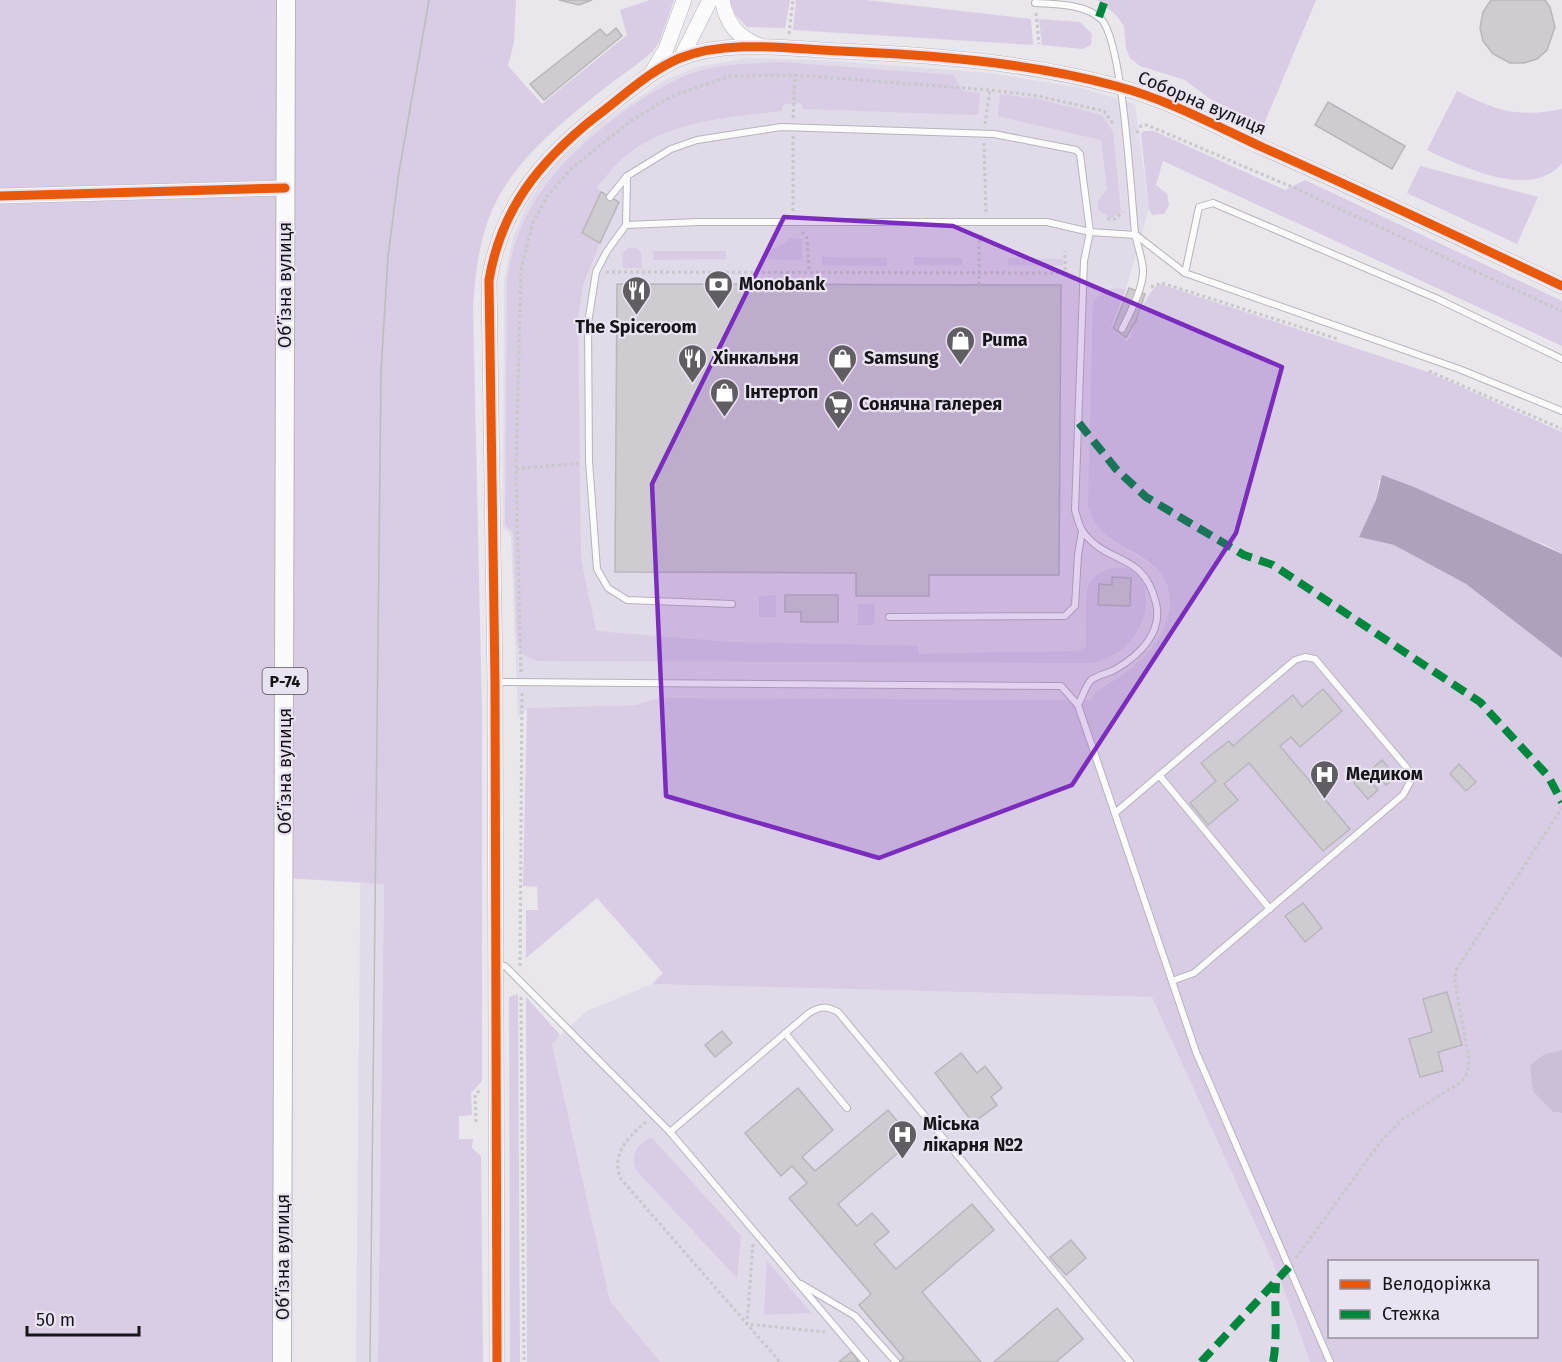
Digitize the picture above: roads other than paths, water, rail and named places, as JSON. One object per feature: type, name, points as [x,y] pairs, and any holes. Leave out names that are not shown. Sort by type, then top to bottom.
[{"type":"main road","name":"Обʼїзна вулиця","points":[[282,1362],[286,0]]},
{"type":"street","points":[[650,77],[666,49],[684,0]]},
{"type":"street","points":[[497,1362],[495,682],[489,306],[493,256],[512,212],[531,178],[563,143],[650,77],[681,58],[710,0]]},
{"type":"street","points":[[722,0],[730,25],[747,41],[765,49]]},
{"type":"street","name":"Соборна вулиця","points":[[681,58],[720,48],[892,53],[1031,66],[1120,87],[1172,106],[1370,195],[1562,286]]},
{"type":"street","points":[[0,196],[285,188]]},
{"type":"lane","points":[[1035,3],[1058,2],[1074,6],[1099,17],[1107,27],[1120,87],[1136,235],[1144,270],[1122,329]]},
{"type":"lane","points":[[610,197],[627,176],[671,149],[697,141],[768,129],[793,127],[1010,135],[1076,150],[1080,154],[1090,232],[1084,261],[1075,510],[1082,531],[1078,555],[1076,606],[1065,616],[889,617]]},
{"type":"lane","points":[[627,176],[626,225],[607,251],[596,272],[588,323],[589,461],[597,569],[608,588],[627,600],[732,604]]},
{"type":"lane","points":[[1185,273],[1199,207],[1213,204],[1438,299],[1562,359]]},
{"type":"lane","points":[[626,225],[793,222],[1047,222],[1090,232],[1136,235],[1185,273],[1459,369],[1562,411]]},
{"type":"lane","points":[[1078,705],[1091,681],[1117,669],[1142,649],[1157,626],[1158,610],[1152,585],[1140,569],[1096,544],[1082,531]]},
{"type":"lane","points":[[1115,813],[1295,660],[1305,657],[1315,659],[1407,768],[1410,782],[1403,795],[1194,973],[1172,981]]},
{"type":"lane","points":[[495,682],[1061,686],[1078,705],[1196,1052],[1330,1362]]},
{"type":"lane","points":[[1160,775],[1270,909]]},
{"type":"lane","points":[[495,966],[505,966],[670,1132],[865,1362]]},
{"type":"lane","points":[[670,1132],[785,1033],[819,1007],[828,1007],[838,1012],[1130,1362]]},
{"type":"lane","points":[[785,1033],[847,1108]]},
{"type":"lane","points":[[798,1283],[855,1316],[896,1362]]},
{"type":"tram line","points":[[370,1362],[381,371],[388,257],[398,178],[429,0]]},
{"type":"place","name":"Monobank","points":[[718,310]]},
{"type":"place","name":"The Spiceroom","points":[[636,316]]},
{"type":"place","name":"Puma","points":[[961,366]]},
{"type":"place","name":"Хінкальня","points":[[692,384]]},
{"type":"place","name":"Samsung","points":[[843,384]]},
{"type":"place","name":"Інтертоп","points":[[724,418]]},
{"type":"place","name":"Сонячна галерея","points":[[838,430]]},
{"type":"place","name":"Медиком","points":[[1325,800]]},
{"type":"place","name":"Міська лікарня №2","points":[[902,1160]]}]
